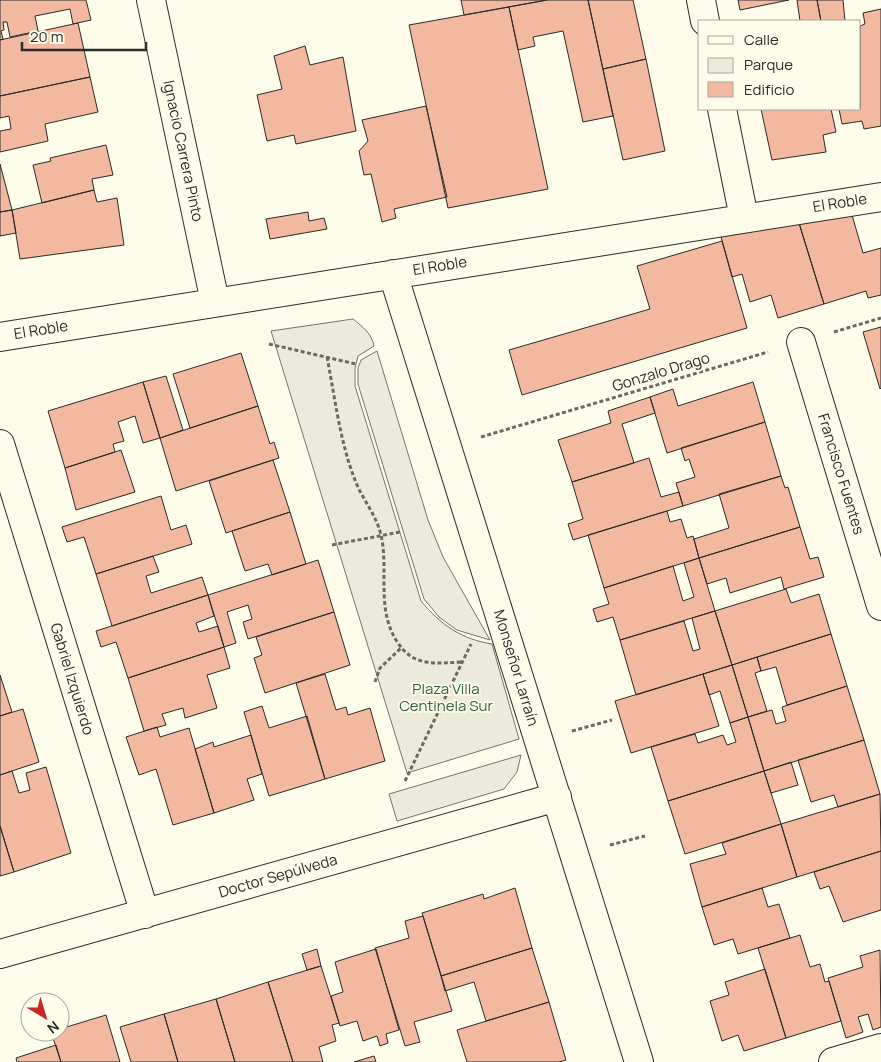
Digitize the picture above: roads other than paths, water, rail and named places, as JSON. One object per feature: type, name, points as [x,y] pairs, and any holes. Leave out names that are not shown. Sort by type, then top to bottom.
[{"type":"street","name":"Ignacio Carrera Pinto","points":[[151,0],[215,302]]},
{"type":"street","points":[[701,0],[705,20]]},
{"type":"street","points":[[722,110],[744,218]]},
{"type":"street","name":"El Roble","points":[[0,337],[881,197]]},
{"type":"street","name":"Monseñor Larraín","points":[[393,274],[639,1062]]},
{"type":"street","name":"Francisco Fuentes","points":[[801,342],[881,606]]},
{"type":"street","name":"Gabriel Izquierdo","points":[[0,444],[145,914]]},
{"type":"street","name":"Doctor Sepúlveda","points":[[0,954],[557,797]]},
{"type":"street","points":[[834,1062],[881,1048]]},
{"type":"park label","name":"Plaza Villa Centinela Sur","points":[[446,698]]}]
